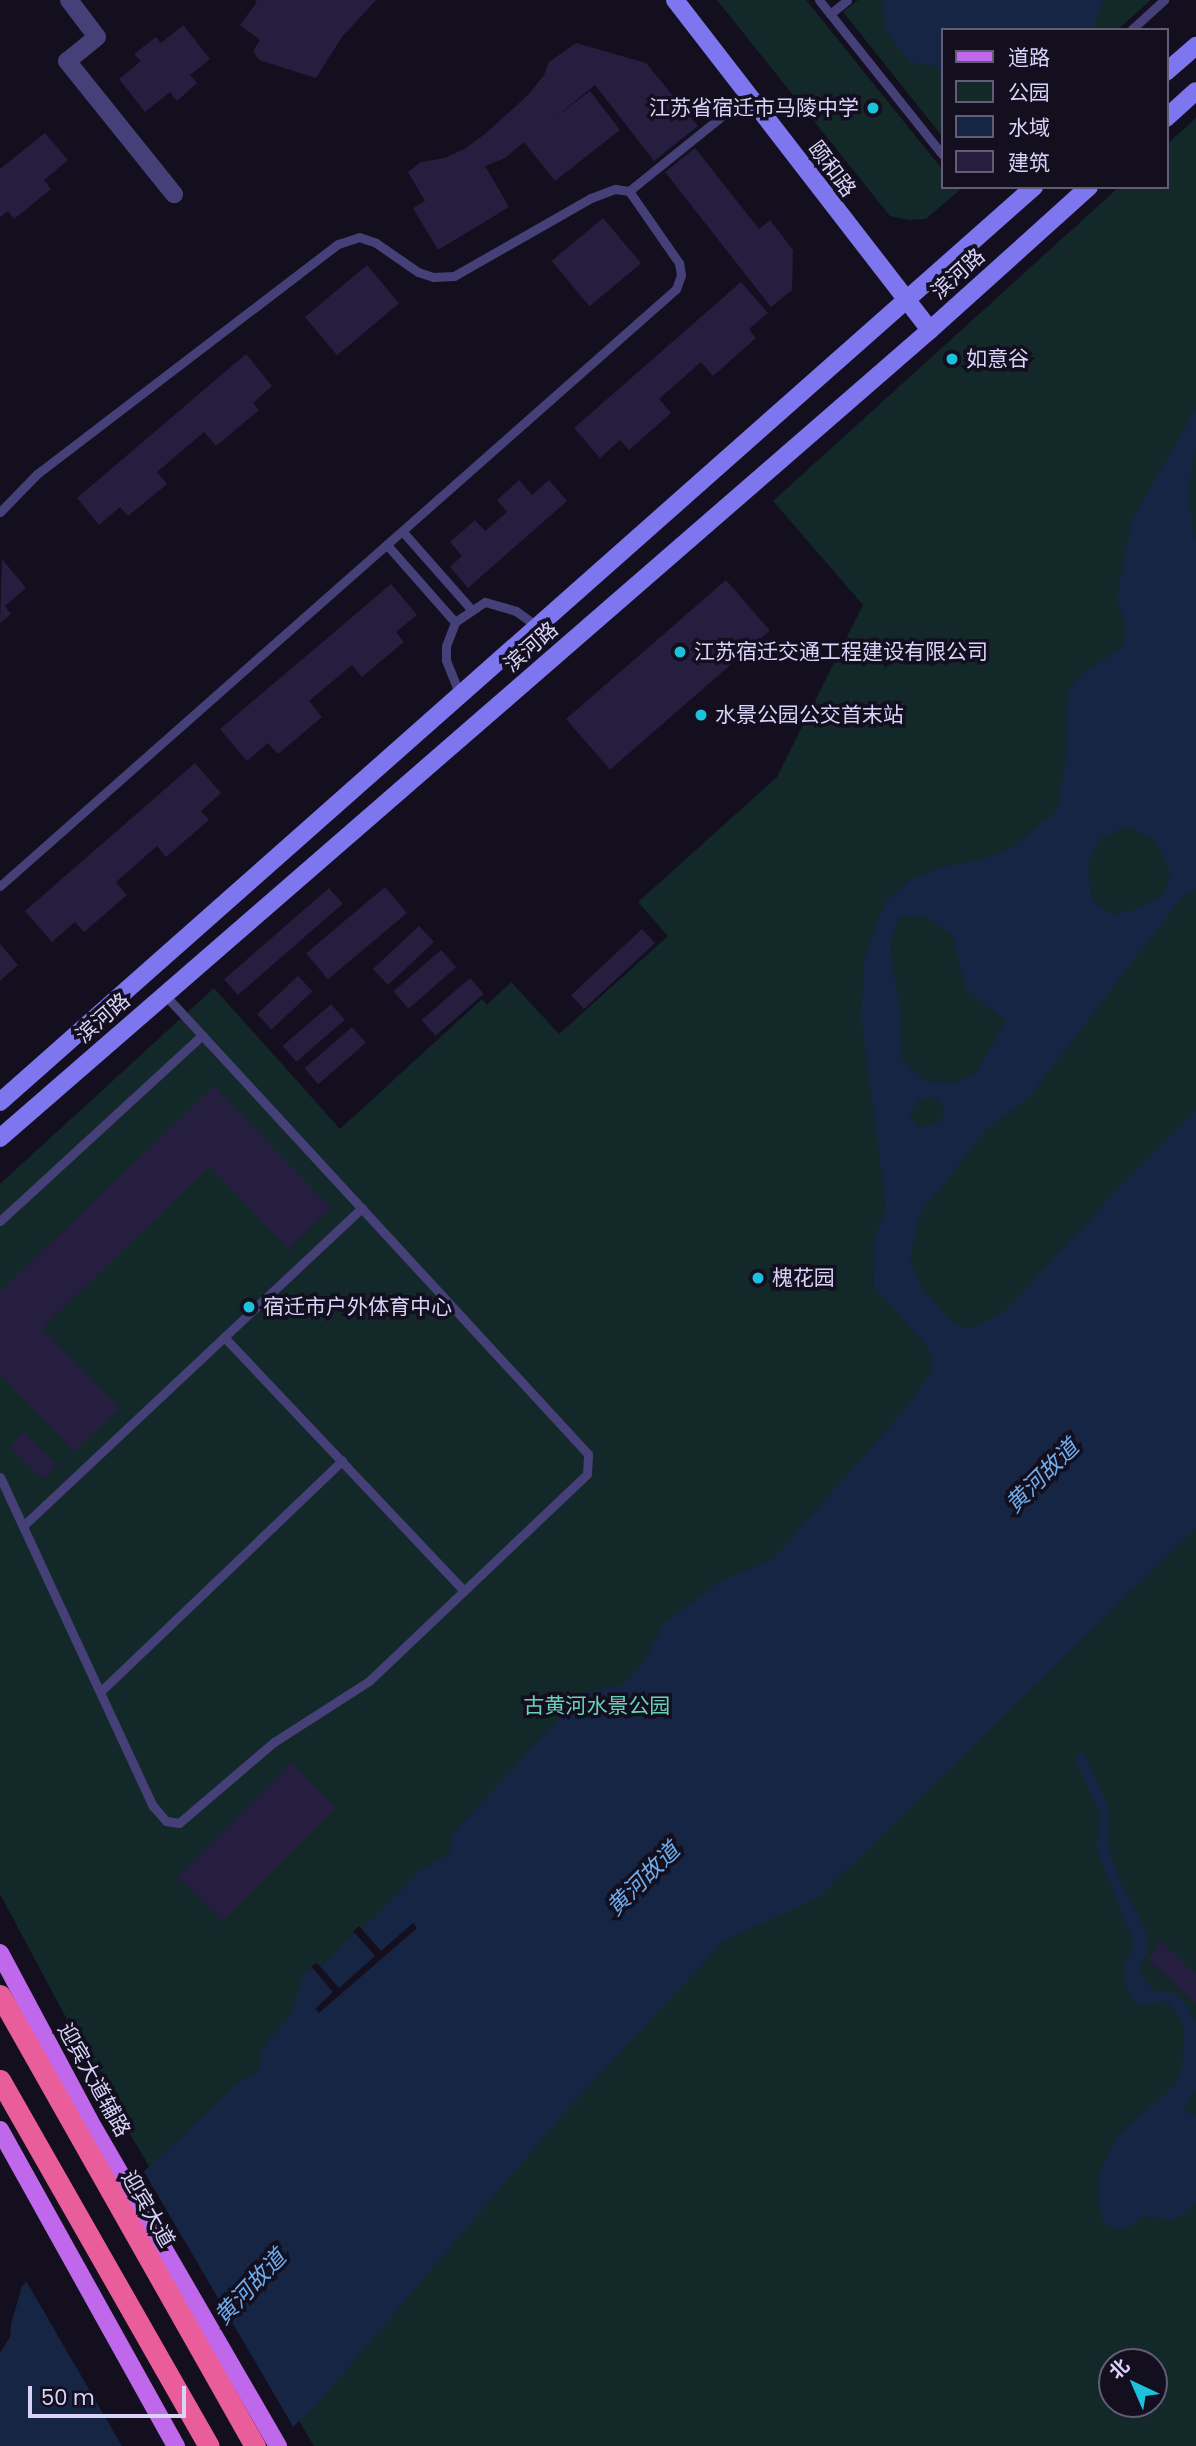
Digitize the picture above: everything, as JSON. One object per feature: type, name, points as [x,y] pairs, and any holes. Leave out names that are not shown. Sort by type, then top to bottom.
[{"type":"highway","name":"迎宾大道","points":[[0,1995],[255,2446]]},
{"type":"highway","points":[[0,2080],[209,2446]]},
{"type":"highway","points":[[150,2346],[197,2446]]},
{"type":"main road","name":"颐和路","points":[[675,0],[930,330]]},
{"type":"main road","points":[[1168,70],[1196,46]]},
{"type":"main road","points":[[1168,116],[1196,91]]},
{"type":"main road","name":"滨河路","points":[[0,1099],[43,1064],[1032,189]]},
{"type":"main road","name":"滨河路","points":[[0,1138],[930,330],[1087,189]]},
{"type":"main road","name":"迎宾大道辅路","points":[[0,1953],[89,2120],[278,2446]]},
{"type":"main road","points":[[0,2130],[176,2446]]},
{"type":"street","points":[[69,0],[97,37],[67,61],[174,194]]},
{"type":"lane","points":[[819,0],[940,152]]},
{"type":"lane","points":[[830,14],[848,0]]},
{"type":"lane","points":[[1133,28],[1164,0]]},
{"type":"lane","points":[[0,512],[37,474],[338,244],[359,237],[376,243],[418,272],[433,277],[454,276],[590,198],[615,189],[629,191],[748,95]]},
{"type":"lane","points":[[0,886],[676,289],[681,275],[678,263],[629,191]]},
{"type":"lane","points":[[403,532],[471,609]]},
{"type":"lane","points":[[387,545],[455,622]]},
{"type":"lane","points":[[460,695],[446,660],[446,646],[455,622],[485,602],[502,604],[538,627]]},
{"type":"lane","points":[[0,1477],[153,1807],[166,1822],[179,1823],[274,1742],[369,1681],[587,1474],[588,1454],[165,995]]},
{"type":"lane","points":[[0,1221],[202,1035]]},
{"type":"lane","points":[[23,1526],[362,1208]]},
{"type":"lane","points":[[224,1337],[464,1591]]},
{"type":"lane","points":[[100,1692],[342,1461]]},
{"type":"green space","points":[[717,0],[806,0],[940,167],[940,189],[961,189],[926,219],[909,220],[890,216]]},
{"type":"green space","points":[[858,0],[1150,0],[1119,28],[940,28],[940,133],[843,12]]},
{"type":"green space","name":"古黄河水景公园","points":[[1196,118],[1196,2446],[314,2446],[110,2100],[0,1894],[0,1184],[214,988],[340,1129],[482,999],[487,1005],[511,982],[559,1034],[668,936],[638,902],[777,777],[863,605],[773,501],[1117,189],[1168,189],[1168,143]]},
{"type":"water","points":[[886,0],[1104,0],[1093,28],[940,28],[940,74],[937,66],[910,62],[887,33],[881,7]]},
{"type":"water","name":"黄河故道","points":[[1196,408],[1196,445],[1189,490],[1193,535],[1196,539],[1196,889],[1181,899],[1029,1097],[987,1129],[920,1214],[910,1258],[921,1287],[952,1322],[969,1329],[1004,1312],[1131,1175],[1196,1111],[1196,1528],[819,1897],[724,1941],[566,2111],[317,2404],[273,2446],[0,2446],[0,2353],[10,2337],[22,2286],[237,2084],[258,2071],[263,2047],[291,2015],[303,1975],[329,1961],[345,1942],[374,1918],[422,1869],[449,1854],[452,1835],[583,1692],[623,1685],[645,1661],[663,1624],[719,1582],[773,1559],[905,1409],[933,1369],[928,1347],[874,1287],[873,1243],[886,1207],[861,1016],[865,955],[886,901],[910,880],[943,867],[980,860],[1011,848],[1057,810],[1066,756],[1068,692],[1080,675],[1121,648],[1127,632],[1117,598],[1131,522]],"holes":[[[1127,826],[1156,841],[1170,873],[1164,895],[1134,910],[1112,915],[1091,899],[1088,863],[1100,839]],[[900,915],[923,915],[952,935],[966,990],[1006,1021],[976,1073],[952,1084],[924,1080],[902,1059],[899,1007],[890,945]],[[935,1097],[945,1109],[939,1123],[918,1127],[909,1115],[918,1100]]]},
{"type":"water","points":[[1082,1751],[1108,1805],[1108,1843],[1113,1861],[1123,1888],[1145,1927],[1148,1948],[1141,1967],[1142,1977],[1155,1991],[1172,1992],[1184,2001],[1196,2021],[1196,2091],[1182,2111],[1196,2115],[1196,2203],[1174,2221],[1143,2216],[1127,2229],[1112,2228],[1102,2220],[1097,2186],[1102,2167],[1118,2135],[1176,2084],[1182,2068],[1184,2025],[1170,2004],[1163,2001],[1147,2006],[1136,2003],[1128,1994],[1123,1967],[1135,1945],[1097,1851],[1096,1841],[1101,1816],[1075,1760]]},
{"type":"pier","points":[[413,1923],[417,1928],[319,2013],[315,2009],[333,1992],[311,1966],[317,1963],[339,1988],[375,1956],[353,1931],[359,1926],[381,1951]]},
{"type":"pier","points":[[143,2170],[295,2430],[278,2446],[122,2446],[25,2279]]},
{"type":"building","points":[[254,0],[376,0],[342,37],[316,78],[259,60],[253,51],[260,40],[240,25],[257,2]]},
{"type":"building","points":[[183,25],[210,59],[190,75],[197,83],[177,101],[170,92],[145,112],[119,79],[141,61],[134,54],[156,37],[161,43]]},
{"type":"building","points":[[576,43],[646,63],[698,126],[654,161],[595,85],[553,119],[590,91],[620,130],[555,181],[524,142],[505,158],[485,166],[509,207],[438,250],[413,208],[425,201],[408,172],[421,162],[445,158],[464,149],[485,134],[528,95],[544,75],[549,62]]},
{"type":"building","points":[[45,133],[68,160],[44,180],[51,189],[14,219],[8,211],[0,217],[0,169]]},
{"type":"building","points":[[695,148],[759,229],[770,220],[793,250],[792,290],[771,307],[665,172]]},
{"type":"building","points":[[603,218],[641,263],[590,306],[552,261]]},
{"type":"building","points":[[367,265],[399,303],[337,355],[305,317]]},
{"type":"building","points":[[741,282],[768,313],[749,329],[756,338],[713,376],[701,362],[659,399],[671,413],[629,450],[620,440],[600,458],[574,428]]},
{"type":"building","points":[[246,354],[272,386],[253,403],[259,410],[216,446],[204,432],[157,472],[167,484],[128,516],[120,507],[99,525],[77,498]]},
{"type":"building","points":[[519,480],[532,495],[549,480],[567,501],[468,588],[450,567],[462,556],[450,542],[475,520],[485,531],[507,512],[497,500]]},
{"type":"building","points":[[2,559],[26,588],[5,606],[11,614],[0,623]]},
{"type":"building","points":[[726,580],[770,631],[610,770],[566,719]]},
{"type":"building","points":[[391,584],[417,615],[396,632],[404,642],[362,677],[352,665],[309,701],[322,717],[278,754],[268,743],[247,761],[220,729]]},
{"type":"building","points":[[195,763],[221,793],[201,811],[209,820],[166,857],[157,846],[116,882],[127,895],[84,932],[75,922],[52,942],[25,911]]},
{"type":"building","points":[[385,887],[407,913],[328,979],[306,953]]},
{"type":"building","points":[[329,888],[343,904],[238,995],[224,979]]},
{"type":"building","points":[[419,926],[434,942],[388,985],[373,969]]},
{"type":"building","points":[[642,929],[655,943],[584,1009],[571,995]]},
{"type":"building","points":[[0,944],[18,965],[0,981]]},
{"type":"building","points":[[441,950],[456,967],[409,1009],[393,991]]},
{"type":"building","points":[[298,976],[312,991],[271,1030],[257,1014]]},
{"type":"building","points":[[470,978],[484,994],[435,1036],[422,1020]]},
{"type":"building","points":[[331,1004],[345,1020],[296,1062],[283,1046]]},
{"type":"building","points":[[352,1027],[366,1043],[318,1084],[304,1068]]},
{"type":"building","points":[[214,1086],[331,1208],[288,1249],[210,1167],[42,1328],[120,1408],[74,1452],[0,1374],[0,1291]]},
{"type":"building","points":[[23,1432],[57,1465],[43,1479],[9,1446]]},
{"type":"building","points":[[291,1763],[336,1808],[222,1922],[177,1877]]},
{"type":"building","points":[[1162,1942],[1196,1974],[1196,2004],[1147,1958]]},
{"type":"place","name":"江苏省宿迁市马陵中学","points":[[873,108]]},
{"type":"place","name":"如意谷","points":[[952,359]]},
{"type":"place","name":"江苏宿迁交通工程建设有限公司","points":[[680,652]]},
{"type":"place","name":"水景公园公交首末站","points":[[701,715]]},
{"type":"place","name":"槐花园","points":[[758,1278]]},
{"type":"place","name":"宿迁市户外体育中心","points":[[249,1307]]}]
